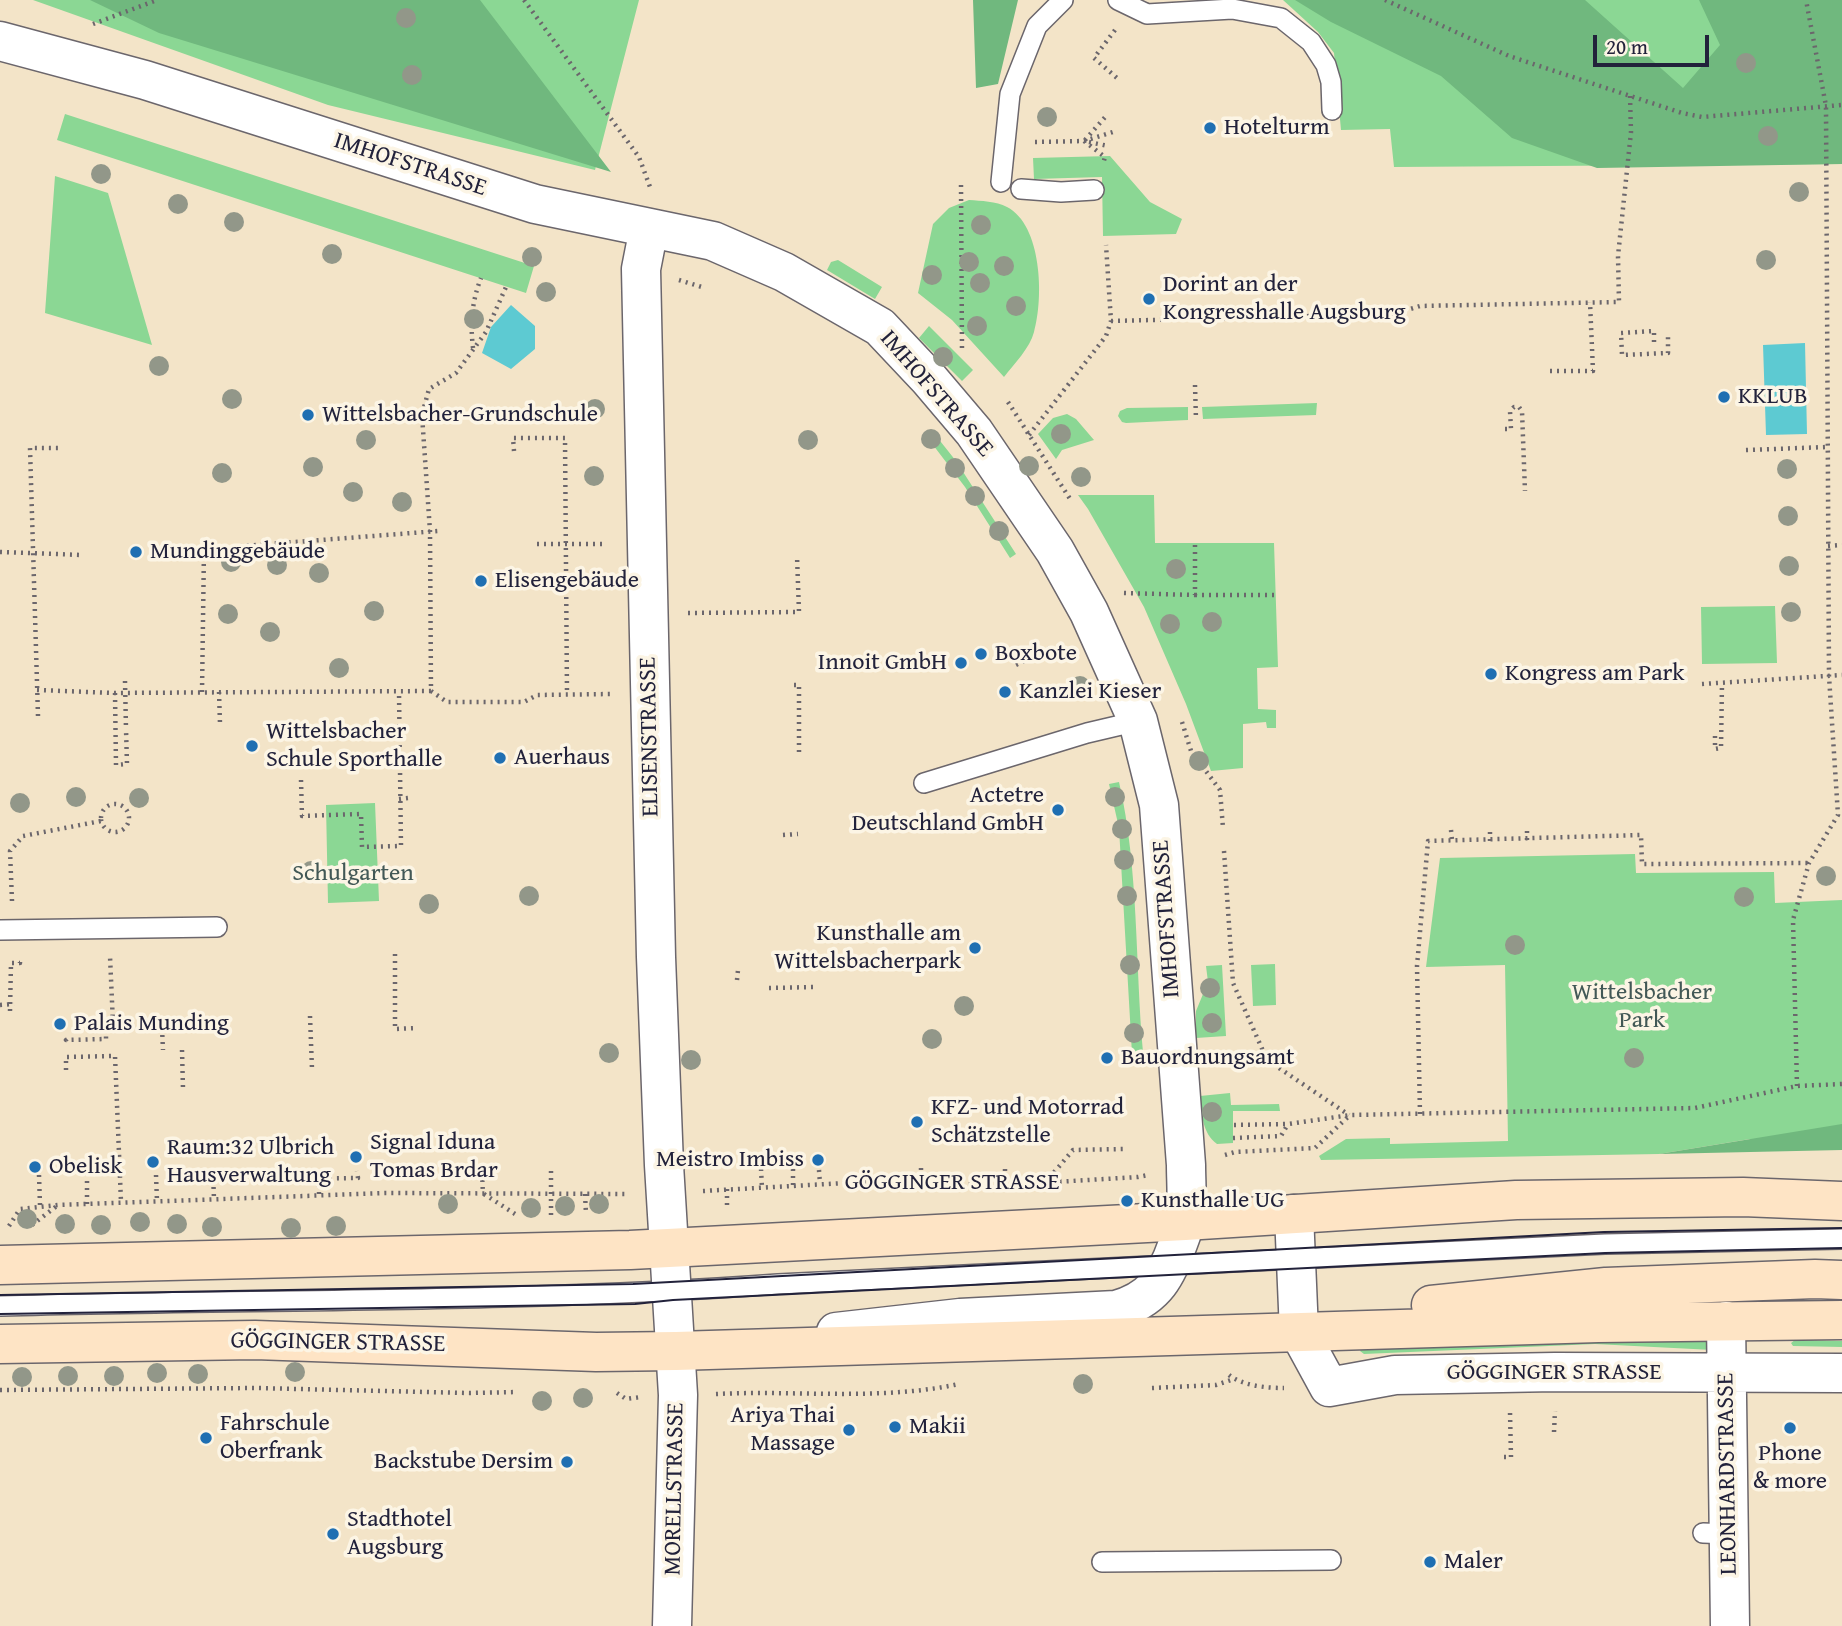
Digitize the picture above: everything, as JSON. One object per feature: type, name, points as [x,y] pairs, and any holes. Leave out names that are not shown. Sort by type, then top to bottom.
[{"type":"main road","name":"GÖGGINGER STRASSE","points":[[0,1265],[630,1250],[1185,1221],[1516,1200],[1743,1198],[1842,1201]]},
{"type":"main road","name":"GÖGGINGER STRASSE","points":[[1299,1332],[1361,1312],[1606,1287],[1842,1280]]},
{"type":"main road","name":"GÖGGINGER STRASSE","points":[[0,1344],[255,1340],[676,1352],[1299,1332],[1842,1320]]},
{"type":"street","name":"IMHOFSTRASSE","points":[[0,41],[145,80],[535,204],[713,242],[784,272],[880,327],[974,432],[1055,551],[1089,612],[1138,721],[1159,806],[1186,1165],[1185,1221]]},
{"type":"street","name":"ELISENSTRASSE","points":[[649,228],[641,269],[656,957],[669,1247]]},
{"type":"street","name":"GÖGGINGER STRASSE","points":[[1294,1214],[1299,1332],[1329,1387],[1395,1375],[1532,1372],[1842,1373]]},
{"type":"street","name":"GÖGGINGER STRASSE","points":[[730,1350],[773,1341],[904,1323],[1116,1310],[1132,1306],[1146,1298],[1169,1267],[1185,1221]]},
{"type":"street","points":[[669,1247],[676,1352]]},
{"type":"street","name":"LEONHARDSTRASSE","points":[[1726,1321],[1727,1373],[1716,1533],[1730,1626]]},
{"type":"street","name":"MORELLSTRASSE","points":[[672,1626],[678,1407],[676,1352]]},
{"type":"lane","points":[[1001,183],[1010,94],[1037,26],[1063,0]]},
{"type":"lane","points":[[1125,3],[1147,14],[1232,9],[1281,18],[1311,42],[1326,65],[1331,82],[1332,110]]},
{"type":"lane","points":[[1021,189],[1061,192],[1094,190]]},
{"type":"lane","points":[[924,783],[1087,733],[1138,721]]},
{"type":"lane","points":[[6,930],[217,927]]},
{"type":"lane","points":[[0,1306],[346,1301],[672,1292],[778,1284],[1605,1244],[1842,1240]]},
{"type":"lane","points":[[1102,1562],[1331,1560]]},
{"type":"path","points":[[87,26],[157,0]]},
{"type":"path","points":[[524,0],[639,158],[654,199],[649,228]]},
{"type":"path","points":[[1385,0],[1510,55],[1682,113],[1702,117],[1842,105]]},
{"type":"path","points":[[1797,1086],[1793,920],[1809,863],[1838,815],[1829,676],[1826,106],[1806,0]]},
{"type":"path","points":[[1117,78],[1094,58],[1125,3]]},
{"type":"path","points":[[1111,321],[1394,314],[1420,306],[1619,302],[1618,256],[1631,132],[1630,96]]},
{"type":"path","points":[[1084,141],[1106,116]]},
{"type":"path","points":[[1084,141],[1112,132]]},
{"type":"path","points":[[1006,143],[1084,141],[1108,146]]},
{"type":"path","points":[[1084,141],[1105,157]]},
{"type":"path","points":[[961,185],[961,349]]},
{"type":"path","points":[[1029,435],[1105,336],[1111,321],[1106,245]]},
{"type":"path","points":[[473,349],[470,327],[475,294],[481,278]]},
{"type":"path","points":[[431,691],[430,531],[422,415],[429,389],[456,373],[486,332],[506,287]]},
{"type":"path","points":[[1550,371],[1593,371],[1590,302]]},
{"type":"path","points":[[1654,342],[1654,331],[1621,333],[1622,355],[1668,353],[1668,336]]},
{"type":"path","points":[[1195,385],[1196,420]]},
{"type":"path","points":[[1505,429],[1511,429],[1510,411],[1519,407],[1522,411],[1525,491]]},
{"type":"path","points":[[514,451],[513,438],[565,438],[567,694]]},
{"type":"path","points":[[1746,450],[1828,447]]},
{"type":"path","points":[[38,716],[30,448],[58,448]]},
{"type":"path","points":[[191,550],[438,531]]},
{"type":"path","points":[[1195,540],[1195,595]]},
{"type":"path","points":[[537,544],[618,544]]},
{"type":"path","points":[[1828,546],[1842,545]]},
{"type":"path","points":[[202,692],[204,549]]},
{"type":"path","points":[[0,552],[82,555]]},
{"type":"path","points":[[685,614],[799,611],[797,556]]},
{"type":"path","points":[[1124,593],[1278,595]]},
{"type":"path","points":[[1016,665],[1050,648]]},
{"type":"path","points":[[1702,684],[1842,675]]},
{"type":"path","points":[[115,692],[116,765],[127,764],[125,681]]},
{"type":"path","points":[[1715,736],[1715,749],[1720,748],[1722,683]]},
{"type":"path","points":[[794,685],[799,685],[799,756]]},
{"type":"path","points":[[37,690],[431,691],[447,702],[524,702],[537,695],[616,694]]},
{"type":"path","points":[[219,692],[219,724]]},
{"type":"path","points":[[301,780],[302,816],[361,814],[362,847],[401,846],[399,692]]},
{"type":"path","points":[[1220,790],[1223,828]]},
{"type":"path","points":[[399,799],[408,798]]},
{"type":"path","points":[[112,804],[122,805],[129,817],[127,825],[116,832],[108,829],[101,821],[104,808],[112,804]]},
{"type":"path","points":[[6,930],[10,851],[15,845],[23,836],[101,821]]},
{"type":"path","points":[[1490,828],[1490,841]]},
{"type":"path","points":[[1527,828],[1527,840]]},
{"type":"path","points":[[1451,830],[1452,840]]},
{"type":"path","points":[[783,835],[798,834]]},
{"type":"path","points":[[1420,1114],[1417,966],[1428,841],[1641,835],[1642,864],[1683,860],[1809,863]]},
{"type":"path","points":[[1224,851],[1233,983],[1267,1060],[1350,1115]]},
{"type":"path","points":[[66,1038],[106,1039],[106,1025],[113,1024],[110,954],[97,954]]},
{"type":"path","points":[[395,954],[394,1029],[418,1028]]},
{"type":"path","points":[[0,1005],[12,1007],[10,963],[20,963],[20,955]]},
{"type":"path","points":[[737,980],[738,970]]},
{"type":"path","points":[[769,988],[815,987]]},
{"type":"path","points":[[310,1016],[312,1069]]},
{"type":"path","points":[[162,1028],[163,1050]]},
{"type":"path","points":[[182,1050],[183,1089]]},
{"type":"path","points":[[66,1070],[66,1057],[115,1056],[121,1202]]},
{"type":"path","points":[[1234,1125],[1288,1124],[1350,1115],[1695,1108],[1797,1086],[1842,1084]]},
{"type":"path","name":"GÖGGINGER STRASSE","points":[[665,1193],[863,1182],[1005,1185],[1138,1177],[1236,1152],[1315,1149],[1350,1115]]},
{"type":"path","points":[[1233,1138],[1281,1136],[1288,1124]]},
{"type":"path","points":[[1045,1183],[1073,1150],[1123,1149]]},
{"type":"path","points":[[863,1168],[863,1182]]},
{"type":"path","points":[[921,1168],[921,1182]]},
{"type":"path","points":[[761,1169],[762,1188]]},
{"type":"path","points":[[793,1169],[793,1186]]},
{"type":"path","points":[[1005,1185],[1006,1169]]},
{"type":"path","points":[[820,1170],[820,1184]]},
{"type":"path","points":[[276,1171],[275,1179],[358,1178],[357,1171]]},
{"type":"path","points":[[551,1171],[551,1217]]},
{"type":"path","points":[[87,1173],[87,1204]]},
{"type":"path","points":[[214,1173],[214,1199]]},
{"type":"path","points":[[482,1173],[483,1194]]},
{"type":"path","points":[[39,1175],[40,1206]]},
{"type":"path","points":[[156,1175],[157,1201]]},
{"type":"path","points":[[319,1178],[319,1196]]},
{"type":"path","points":[[585,1194],[586,1216]]},
{"type":"path","points":[[20,1226],[9,1226],[20,1209],[58,1205],[319,1196],[620,1194]]},
{"type":"path","points":[[30,1226],[58,1205]]},
{"type":"path","points":[[1219,1378],[1227,1382]]},
{"type":"path","points":[[1152,1388],[1216,1385],[1234,1379]]},
{"type":"path","points":[[1555,1414],[1555,1432]]},
{"type":"path","points":[[1504,1457],[1511,1457],[1510,1441]]},
{"type":"green space","points":[[33,0],[639,0],[595,170],[328,105]]},
{"type":"green space","points":[[90,0],[480,0],[611,172],[159,33]]},
{"type":"green space","points":[[973,0],[1018,0],[998,84],[976,88]]},
{"type":"green space","points":[[1283,0],[1842,0],[1842,164],[1394,167],[1390,129],[1341,130],[1334,53],[1318,32]]},
{"type":"green space","points":[[1295,0],[1585,0],[1683,88],[1720,45],[1699,0],[1842,0],[1842,164],[1597,168],[1512,138],[1441,76],[1331,22]]},
{"type":"green space","points":[[65,114],[534,266],[526,293],[57,140]]},
{"type":"green space","points":[[1110,156],[1150,202],[1182,219],[1176,234],[1103,236],[1102,177],[1034,179],[1033,158]]},
{"type":"green space","points":[[55,176],[108,193],[152,345],[45,313]]},
{"type":"green space","points":[[969,200],[1007,207],[1019,216],[1034,245],[1039,301],[1034,332],[1025,350],[1004,377],[952,320],[918,293],[933,224],[949,208]]},
{"type":"green space","points":[[838,260],[882,287],[875,299],[827,270],[831,262]]},
{"type":"green space","points":[[929,326],[973,370],[962,381],[919,338]]},
{"type":"green space","points":[[1317,403],[1316,415],[1203,419],[1202,407]]},
{"type":"green space","points":[[1188,407],[1188,420],[1126,423],[1118,416],[1120,411],[1127,408]]},
{"type":"green space","points":[[1067,414],[1076,419],[1094,440],[1062,450],[1056,459],[1038,434],[1053,418]]},
{"type":"green space","points":[[933,432],[956,461],[1016,554],[1010,558],[965,487],[927,437]]},
{"type":"green space","points":[[1078,495],[1154,495],[1155,543],[1274,543],[1278,667],[1257,668],[1258,709],[1276,710],[1276,728],[1267,728],[1266,722],[1243,724],[1243,768],[1211,771],[1186,704],[1144,607]]},
{"type":"green space","points":[[1775,606],[1777,663],[1702,664],[1701,607]]},
{"type":"green space","points":[[1119,782],[1130,848],[1143,1052],[1132,1054],[1119,828],[1109,784]]},
{"type":"green space","name":"Schulgarten","points":[[375,803],[379,901],[328,903],[326,805]]},
{"type":"green space","name":"Wittelsbacher Park","points":[[1635,854],[1636,873],[1774,872],[1775,903],[1842,900],[1842,1143],[1750,1139],[1659,1154],[1321,1160],[1319,1156],[1346,1139],[1390,1138],[1390,1144],[1508,1141],[1505,965],[1426,967],[1440,858]]},
{"type":"green space","points":[[1275,964],[1276,1005],[1253,1006],[1251,965]]},
{"type":"green space","points":[[1222,965],[1226,1036],[1196,1038],[1196,1011],[1208,982],[1206,966]]},
{"type":"green space","points":[[1230,1093],[1231,1105],[1279,1104],[1280,1111],[1233,1111],[1233,1143],[1217,1144],[1206,1129],[1200,1096]]},
{"type":"green space","points":[[1842,1124],[1842,1150],[1659,1154]]},
{"type":"green space","points":[[1712,1340],[1713,1350],[1595,1344],[1364,1354],[1360,1351],[1363,1347]]},
{"type":"green space","points":[[1795,1340],[1842,1341],[1842,1347],[1793,1346],[1791,1343]]},
{"type":"water","points":[[511,305],[535,326],[535,349],[511,369],[482,353],[491,327]]},
{"type":"water","points":[[1805,343],[1807,434],[1766,435],[1763,345]]},
{"type":"tram line","points":[[0,1295],[633,1284],[1604,1232],[1842,1228]]},
{"type":"tram line","points":[[0,1314],[635,1304],[1605,1253],[1842,1248]]},
{"type":"place","name":"Hotelturm","points":[[1210,128]]},
{"type":"place","name":"Dorint an der Kongresshalle Augsburg","points":[[1149,299]]},
{"type":"place","name":"KKLUB","points":[[1724,397]]},
{"type":"place","name":"Wittelsbacher-Grundschule","points":[[308,415]]},
{"type":"place","name":"Mundinggebäude","points":[[136,552]]},
{"type":"place","name":"Elisengebäude","points":[[481,581]]},
{"type":"place","name":"Boxbote","points":[[981,654]]},
{"type":"place","name":"Innoit GmbH","points":[[961,663]]},
{"type":"place","name":"Kongress am Park","points":[[1491,674]]},
{"type":"place","name":"Kanzlei Kieser","points":[[1005,692]]},
{"type":"place","name":"Wittelsbacher Schule Sporthalle","points":[[252,746]]},
{"type":"place","name":"Auerhaus","points":[[500,758]]},
{"type":"place","name":"Actetre Deutschland GmbH","points":[[1058,810]]},
{"type":"place","name":"Kunsthalle am Wittelsbacherpark","points":[[975,948]]},
{"type":"place","name":"Palais Munding","points":[[60,1024]]},
{"type":"place","name":"Bauordnungsamt","points":[[1107,1058]]},
{"type":"place","name":"KFZ- und Motorrad Schätzstelle","points":[[917,1122]]},
{"type":"place","name":"Signal Iduna Tomas Brdar","points":[[356,1157]]},
{"type":"place","name":"Meistro Imbiss","points":[[818,1160]]},
{"type":"place","name":"Raum:32 Ulbrich Hausverwaltung","points":[[153,1162]]},
{"type":"place","name":"Obelisk","points":[[35,1167]]},
{"type":"place","name":"Kunsthalle UG","points":[[1127,1201]]},
{"type":"place","name":"Makii","points":[[895,1427]]},
{"type":"place","name":"Phone & more","points":[[1790,1428]]},
{"type":"place","name":"Ariya Thai Massage","points":[[849,1430]]},
{"type":"place","name":"Fahrschule Oberfrank","points":[[206,1438]]},
{"type":"place","name":"Backstube Dersim","points":[[567,1462]]},
{"type":"place","name":"Stadthotel Augsburg","points":[[333,1534]]},
{"type":"place","name":"Maler","points":[[1430,1562]]}]
